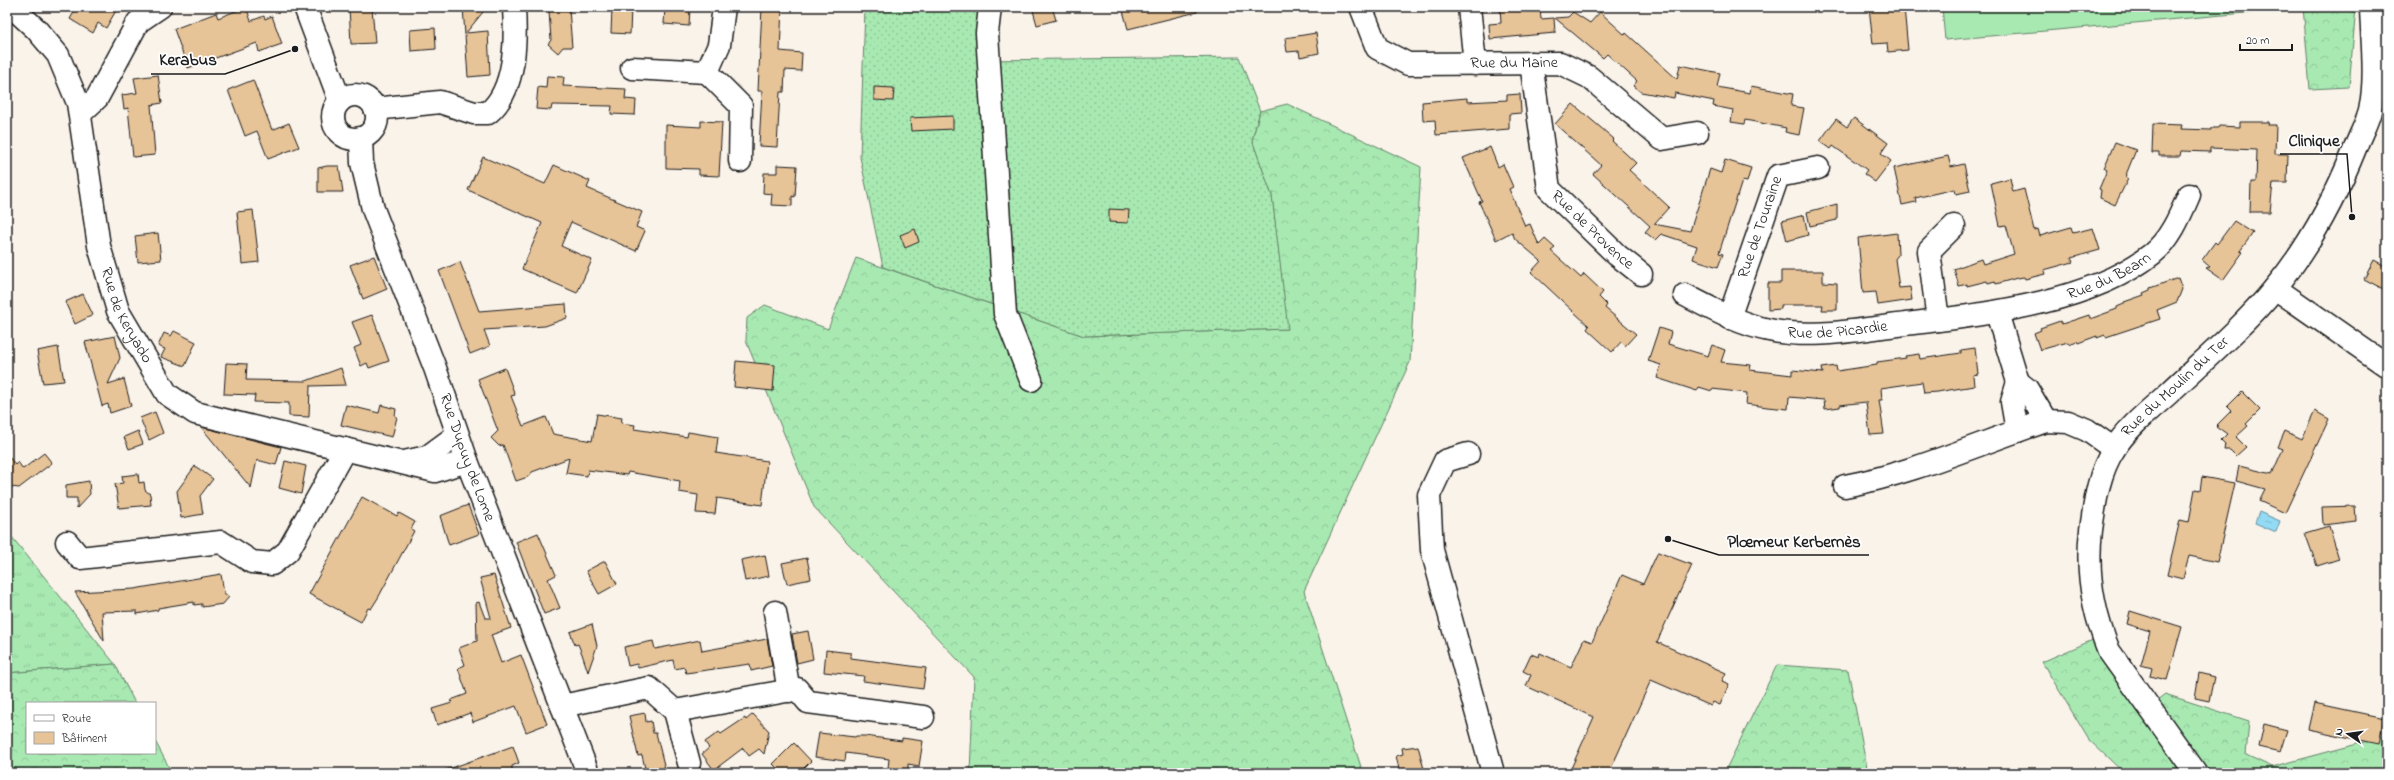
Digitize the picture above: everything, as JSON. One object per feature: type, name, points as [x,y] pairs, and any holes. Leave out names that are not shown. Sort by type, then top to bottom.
[{"type":"street","name":"Rue de Keryado","points":[[12,7],[36,29],[58,55],[81,113],[99,246],[118,312],[167,394],[196,413],[404,462],[435,471],[467,461]]},
{"type":"street","points":[[81,113],[97,98],[138,22],[160,7]]},
{"type":"street","points":[[305,7],[340,101]]},
{"type":"street","points":[[375,109],[440,102],[474,113],[488,113],[504,96],[510,82],[514,7]]},
{"type":"street","points":[[707,72],[719,45],[724,7]]},
{"type":"street","points":[[990,7],[987,33],[1005,314],[1031,380]]},
{"type":"street","name":"Rue du Maine","points":[[1360,7],[1377,48],[1408,64],[1560,63],[1589,77],[1662,139],[1697,133]]},
{"type":"street","points":[[1469,7],[1475,64]]},
{"type":"street","name":"Rue du Moulin du Ter","points":[[2196,773],[2109,651],[2094,608],[2089,549],[2094,503],[2101,475],[2114,449],[2128,430],[2227,338],[2275,288],[2311,236],[2340,184],[2369,113],[2374,82],[2371,7]]},
{"type":"street","name":"Rue de Provence","points":[[1531,63],[1549,189],[1617,255],[1641,274]]},
{"type":"street","points":[[632,68],[707,72],[741,106],[740,162]]},
{"type":"street","points":[[359,95],[372,102],[375,109],[376,123],[373,130],[361,138],[346,137],[336,128],[333,114],[340,101],[346,97],[359,95]]},
{"type":"street","name":"Rue Dupuy de Lome","points":[[361,138],[362,163],[372,209],[432,361],[457,435],[588,773]]},
{"type":"street","name":"Rue de Touraine","points":[[1729,318],[1778,176],[1818,168]]},
{"type":"street","name":"Rue du Bearn","points":[[1997,313],[2069,294],[2123,273],[2153,253],[2174,227],[2189,195]]},
{"type":"street","points":[[1938,320],[1929,251],[1954,226]]},
{"type":"street","points":[[2275,288],[2387,366]]},
{"type":"street","name":"Rue de Picardie","points":[[1685,295],[1729,318],[1770,330],[1826,334],[1997,313]]},
{"type":"street","points":[[1997,313],[2018,382],[2012,402],[2017,431]]},
{"type":"street","points":[[2018,382],[2027,389],[2046,421]]},
{"type":"street","points":[[1845,486],[1878,480],[1922,467],[2046,421],[2068,422],[2087,430],[2114,449]]},
{"type":"street","name":"Rue de Keryado","points":[[404,462],[427,457],[457,435]]},
{"type":"street","points":[[67,542],[80,558],[221,542],[252,562],[272,564],[288,552],[345,449]]},
{"type":"street","points":[[1468,454],[1445,461],[1429,495],[1432,550],[1493,773]]},
{"type":"street","points":[[775,612],[789,691]]},
{"type":"street","points":[[562,706],[649,688],[675,711],[689,763]]},
{"type":"street","points":[[675,711],[797,689],[808,702],[923,716]]},
{"type":"green space","points":[[865,7],[981,7],[985,60],[1239,57],[1260,111],[1252,140],[1272,196],[1288,329],[1084,336],[883,267],[860,157]]},
{"type":"green space","points":[[1942,7],[2301,7],[2301,8],[1945,40]]},
{"type":"green space","points":[[2303,7],[2356,7],[2349,87],[2310,89]]},
{"type":"green space","points":[[1287,104],[1421,167],[1410,362],[1304,591],[1363,773],[970,773],[974,677],[814,507],[746,341],[747,318],[765,305],[828,329],[856,258],[1084,336],[1287,329],[1272,196],[1252,140],[1260,111]]},
{"type":"green space","points":[[7,531],[115,664],[7,673]]},
{"type":"green space","points":[[2095,639],[2141,712],[2165,694],[2249,721],[2246,755],[2272,767],[2387,736],[2387,773],[2124,773],[2089,740],[2042,662]]},
{"type":"green space","points":[[115,664],[134,702],[26,702],[26,754],[156,754],[156,743],[172,773],[7,773],[7,673]]},
{"type":"green space","points":[[1777,665],[1848,670],[1868,773],[1720,773],[1727,767]]},
{"type":"water","points":[[2259,512],[2280,521],[2276,532],[2255,523]]},
{"type":"building","points":[[77,7],[118,7],[106,28],[98,23],[93,33],[70,19]]},
{"type":"building","points":[[246,7],[251,21],[264,16],[265,19],[272,16],[282,44],[259,52],[257,43],[188,68],[174,29],[216,13],[218,18]]},
{"type":"building","points":[[349,7],[372,7],[375,43],[351,44]]},
{"type":"building","points":[[463,7],[487,7],[466,33],[488,31],[490,75],[468,77]]},
{"type":"building","points":[[612,7],[631,7],[630,34],[611,33]]},
{"type":"building","points":[[665,7],[690,7],[689,26],[664,24]]},
{"type":"building","points":[[762,7],[782,7],[780,51],[802,53],[801,71],[785,70],[784,92],[780,92],[777,147],[759,146],[762,91],[758,91]]},
{"type":"building","points":[[1032,7],[1052,7],[1056,20],[1037,25]]},
{"type":"building","points":[[1122,7],[1196,7],[1197,12],[1128,29]]},
{"type":"building","points":[[1500,7],[1540,7],[1541,19],[1554,18],[1555,33],[1490,39],[1489,24],[1501,23]]},
{"type":"building","points":[[1869,7],[1904,7],[1908,50],[1888,52],[1887,43],[1873,44]]},
{"type":"building","points":[[569,9],[572,47],[563,47],[558,53],[548,44],[551,40],[549,11]]},
{"type":"building","points":[[1573,12],[1590,23],[1600,12],[1625,35],[1626,33],[1677,79],[1680,65],[1720,73],[1717,87],[1750,93],[1751,86],[1793,94],[1791,106],[1804,108],[1799,135],[1785,132],[1786,128],[1766,124],[1745,120],[1744,124],[1731,122],[1733,110],[1713,106],[1714,101],[1675,93],[1674,98],[1641,92],[1633,86],[1637,81],[1607,54],[1603,58],[1555,18],[1568,17]]},
{"type":"building","points":[[435,28],[436,49],[411,51],[410,30]]},
{"type":"building","points":[[1316,33],[1319,53],[1300,57],[1299,51],[1287,52],[1285,38]]},
{"type":"building","points":[[158,75],[162,103],[151,105],[155,155],[133,157],[128,108],[124,109],[122,95],[137,93],[134,78]]},
{"type":"building","points":[[547,76],[564,77],[563,86],[626,89],[625,99],[636,100],[635,115],[611,114],[612,106],[552,105],[551,110],[536,109],[538,87],[546,88]]},
{"type":"building","points":[[253,80],[272,130],[289,123],[299,147],[268,159],[257,131],[245,136],[228,90]]},
{"type":"building","points":[[874,87],[894,88],[893,101],[874,100]]},
{"type":"building","points":[[1520,94],[1521,113],[1509,114],[1509,129],[1436,135],[1435,120],[1423,121],[1422,102],[1467,98],[1467,102],[1507,100],[1507,95]]},
{"type":"building","points":[[1573,104],[1614,139],[1612,141],[1636,163],[1629,170],[1669,207],[1654,224],[1690,231],[1710,169],[1721,173],[1725,160],[1751,168],[1747,182],[1742,181],[1719,253],[1723,254],[1718,267],[1693,259],[1697,246],[1661,234],[1655,240],[1645,232],[1650,226],[1593,174],[1601,165],[1555,124]]},
{"type":"building","points":[[953,116],[953,129],[911,131],[910,118]]},
{"type":"building","points":[[1854,118],[1888,143],[1881,153],[1891,161],[1875,182],[1864,174],[1867,170],[1833,146],[1831,149],[1820,141],[1836,119],[1847,127]]},
{"type":"building","points":[[701,121],[722,122],[719,176],[699,175],[699,169],[666,168],[666,125],[701,127]]},
{"type":"building","points":[[2240,122],[2269,122],[2268,125],[2276,125],[2275,154],[2288,154],[2287,183],[2273,183],[2270,212],[2250,212],[2251,182],[2256,182],[2257,150],[2210,148],[2210,152],[2181,151],[2180,156],[2159,156],[2159,153],[2152,153],[2153,124],[2182,125],[2181,129],[2211,130],[2211,128],[2218,128],[2219,126],[2240,127]]},
{"type":"building","points":[[2115,142],[2136,150],[2125,177],[2128,179],[2115,205],[2100,198],[2101,190],[2099,189],[2107,170],[2104,168]]},
{"type":"building","points":[[1490,147],[1498,167],[1503,164],[1513,187],[1509,189],[1525,226],[1530,224],[1539,245],[1545,239],[1555,248],[1551,251],[1581,278],[1584,274],[1603,292],[1599,297],[1607,305],[1605,308],[1636,334],[1625,346],[1621,342],[1612,352],[1587,329],[1589,326],[1531,272],[1541,261],[1515,239],[1512,232],[1496,240],[1479,202],[1482,201],[1463,158]]},
{"type":"building","points":[[1948,156],[1951,167],[1964,164],[1970,191],[1956,194],[1955,189],[1915,198],[1916,202],[1902,205],[1894,168]]},
{"type":"building","points":[[483,157],[545,184],[554,165],[590,181],[587,188],[642,212],[636,227],[645,231],[636,251],[571,222],[561,246],[592,260],[577,293],[522,269],[542,223],[468,190]]},
{"type":"building","points":[[777,165],[797,166],[795,197],[792,196],[792,206],[771,205],[772,194],[763,193],[764,173],[777,173]]},
{"type":"building","points":[[339,166],[343,192],[318,192],[318,168]]},
{"type":"building","points":[[2010,178],[2013,192],[2024,189],[2034,230],[2038,229],[2040,236],[2071,227],[2073,233],[2093,228],[2100,250],[2071,258],[2073,262],[2044,270],[2045,274],[2025,279],[2024,277],[2017,278],[1996,284],[1995,281],[1988,283],[1987,281],[1967,286],[1967,284],[1959,286],[1954,269],[1981,259],[1983,264],[2014,254],[2006,225],[2000,226],[1991,183]]},
{"type":"building","points":[[1837,204],[1837,220],[1810,226],[1807,212]]},
{"type":"building","points":[[1109,209],[1129,210],[1128,223],[1109,222]]},
{"type":"building","points":[[253,210],[259,262],[242,264],[237,212]]},
{"type":"building","points":[[1804,215],[1808,235],[1787,241],[1782,221]]},
{"type":"building","points":[[2234,221],[2253,233],[2240,251],[2243,252],[2223,280],[2206,268],[2210,267],[2202,260],[2215,242],[2217,244]]},
{"type":"building","points":[[915,229],[919,242],[905,248],[900,235]]},
{"type":"building","points":[[158,233],[161,260],[138,262],[135,236]]},
{"type":"building","points":[[1897,233],[1898,255],[1895,259],[1899,288],[1910,287],[1912,300],[1878,305],[1876,292],[1863,293],[1858,238]]},
{"type":"building","points":[[374,256],[387,289],[363,299],[350,265]]},
{"type":"building","points":[[2374,260],[2387,267],[2387,291],[2364,279]]},
{"type":"building","points":[[460,262],[479,311],[566,304],[567,318],[545,326],[484,330],[490,346],[470,354],[439,271]]},
{"type":"building","points":[[1781,271],[1823,271],[1823,282],[1837,283],[1837,310],[1822,310],[1823,305],[1781,305],[1781,309],[1768,310],[1768,283],[1781,283]]},
{"type":"building","points":[[2178,278],[2182,289],[2177,302],[2157,310],[2160,319],[2106,337],[2105,335],[2097,338],[2097,336],[2078,343],[2077,341],[2069,344],[2068,342],[2040,350],[2034,333],[2041,330],[2040,328],[2060,321],[2062,324],[2089,315],[2090,319],[2117,309],[2117,307],[2124,304],[2124,302],[2144,295],[2143,293],[2150,290],[2150,288]]},
{"type":"building","points":[[83,294],[93,315],[75,324],[65,302]]},
{"type":"building","points":[[372,315],[389,361],[369,368],[367,363],[361,366],[354,348],[361,345],[352,322]]},
{"type":"building","points":[[1659,328],[1671,332],[1668,344],[1708,356],[1712,345],[1725,350],[1721,362],[1751,365],[1750,370],[1792,375],[1792,370],[1823,373],[1822,368],[1836,366],[1837,371],[1877,365],[1877,362],[1906,358],[1905,356],[1919,354],[1920,359],[1961,353],[1961,350],[1975,348],[1978,374],[1973,375],[1974,386],[1937,392],[1924,393],[1922,382],[1881,388],[1882,400],[1879,400],[1884,434],[1870,435],[1866,402],[1840,405],[1840,407],[1825,409],[1824,400],[1789,397],[1788,409],[1767,407],[1746,404],[1747,393],[1712,389],[1712,391],[1699,387],[1697,391],[1657,378],[1661,365],[1648,361]]},
{"type":"building","points":[[174,331],[196,342],[185,366],[161,357],[165,349],[158,346],[164,333],[171,336]]},
{"type":"building","points":[[115,336],[120,358],[108,384],[124,379],[131,406],[110,413],[108,404],[102,406],[85,342]]},
{"type":"building","points":[[58,347],[64,381],[43,383],[37,351]]},
{"type":"building","points":[[736,361],[775,365],[773,391],[734,387]]},
{"type":"building","points":[[226,363],[247,364],[246,380],[306,381],[341,368],[346,385],[310,386],[309,417],[289,416],[289,403],[254,402],[255,395],[224,394]]},
{"type":"building","points":[[505,368],[515,395],[511,396],[523,426],[546,417],[553,434],[592,441],[597,414],[622,418],[621,423],[635,425],[634,429],[687,437],[688,432],[718,437],[716,453],[767,461],[762,505],[717,498],[715,514],[696,513],[698,495],[679,492],[680,481],[628,472],[627,475],[588,470],[587,476],[566,473],[569,458],[532,472],[528,477],[516,481],[503,445],[499,446],[491,438],[498,431],[478,379]]},
{"type":"building","points":[[2242,392],[2260,410],[2246,424],[2248,426],[2236,437],[2246,447],[2236,456],[2230,450],[2224,450],[2225,444],[2221,440],[2227,434],[2216,426],[2231,411],[2227,407]]},
{"type":"building","points":[[346,405],[379,413],[381,405],[396,409],[395,416],[397,417],[392,437],[341,425]]},
{"type":"building","points":[[2315,411],[2329,419],[2285,513],[2259,501],[2265,489],[2236,481],[2239,466],[2272,474],[2283,449],[2278,447],[2285,431],[2302,439]]},
{"type":"building","points":[[155,412],[163,433],[149,440],[140,418]]},
{"type":"building","points":[[201,427],[281,447],[276,465],[257,460],[251,488]]},
{"type":"building","points":[[138,431],[143,444],[129,449],[124,437]]},
{"type":"building","points":[[44,453],[52,463],[19,488],[11,487],[7,482],[7,454],[15,465],[18,462],[23,469]]},
{"type":"building","points":[[285,461],[306,466],[301,494],[279,488]]},
{"type":"building","points":[[195,466],[213,479],[200,496],[203,514],[181,518],[177,491]]},
{"type":"building","points":[[138,474],[139,483],[144,482],[145,490],[150,494],[151,505],[119,508],[115,484],[123,483],[122,476]]},
{"type":"building","points":[[2202,477],[2235,483],[2217,562],[2189,556],[2183,579],[2167,575],[2180,520],[2189,522],[2195,489],[2200,490]]},
{"type":"building","points":[[89,481],[90,494],[77,508],[77,498],[66,498],[66,485]]},
{"type":"building","points":[[362,497],[397,516],[399,513],[415,522],[411,529],[414,531],[378,598],[371,609],[368,608],[361,622],[309,594]]},
{"type":"building","points":[[468,505],[479,534],[449,545],[440,516]]},
{"type":"building","points":[[2355,506],[2356,521],[2323,525],[2322,507]]},
{"type":"building","points":[[2329,526],[2339,559],[2317,566],[2305,533]]},
{"type":"building","points":[[538,533],[556,575],[548,579],[560,608],[544,614],[516,542]]},
{"type":"building","points":[[1658,552],[1692,565],[1657,642],[1726,673],[1722,681],[1729,684],[1720,705],[1713,702],[1711,706],[1651,680],[1609,773],[1569,773],[1594,717],[1526,686],[1531,675],[1523,671],[1531,654],[1539,657],[1540,653],[1571,667],[1584,639],[1592,642],[1622,575],[1643,584]]},
{"type":"building","points":[[765,555],[769,576],[745,581],[741,560]]},
{"type":"building","points":[[807,558],[811,579],[787,584],[782,563]]},
{"type":"building","points":[[605,561],[617,584],[599,594],[586,571]]},
{"type":"building","points":[[221,574],[224,593],[229,597],[223,604],[202,607],[202,604],[194,605],[194,602],[158,608],[158,610],[137,614],[137,611],[102,612],[104,641],[75,592],[134,589]]},
{"type":"building","points":[[494,575],[511,628],[491,635],[501,663],[521,655],[547,724],[526,732],[516,706],[473,722],[470,713],[437,725],[432,709],[452,703],[451,700],[467,694],[458,668],[465,665],[459,648],[477,641],[476,603],[479,602],[485,618],[491,618],[480,578]]},
{"type":"building","points":[[2130,611],[2182,627],[2167,680],[2150,676],[2152,668],[2141,665],[2150,631],[2127,624]]},
{"type":"building","points":[[592,624],[597,646],[588,672],[578,644],[575,645],[570,632]]},
{"type":"building","points":[[808,631],[813,659],[797,663],[792,634]]},
{"type":"building","points":[[767,639],[772,666],[751,671],[750,664],[686,673],[684,667],[675,669],[673,660],[638,668],[637,664],[628,666],[624,647],[653,641],[655,649],[700,640],[702,651]]},
{"type":"building","points":[[826,650],[851,653],[851,658],[926,668],[923,689],[863,681],[864,676],[824,672]]},
{"type":"building","points":[[2199,673],[2214,677],[2209,701],[2195,698]]},
{"type":"building","points":[[2314,703],[2384,718],[2379,744],[2308,729]]},
{"type":"building","points":[[645,713],[646,722],[651,721],[653,733],[656,733],[666,773],[646,773],[642,755],[638,756],[629,716]]},
{"type":"building","points":[[753,714],[769,731],[764,754],[759,749],[749,756],[743,748],[714,770],[702,754],[709,748],[705,742],[719,732],[721,734],[745,718],[746,720]]},
{"type":"building","points":[[2264,724],[2287,730],[2280,752],[2259,747]]},
{"type":"building","points":[[819,733],[855,737],[865,736],[902,741],[902,738],[923,741],[919,766],[908,764],[908,770],[888,768],[889,759],[846,753],[845,761],[815,757]]},
{"type":"building","points":[[794,743],[811,761],[799,773],[782,773],[773,764]]},
{"type":"building","points":[[513,746],[519,763],[512,766],[512,773],[443,773],[443,771]]},
{"type":"building","points":[[1418,746],[1425,773],[1400,773],[1396,756],[1403,754],[1402,748]]},
{"type":"place","name":"Kerabus","points":[[295,49]]},
{"type":"place","name":"Clinique","points":[[2352,217]]},
{"type":"place","name":"Plœmeur Kerbernès","points":[[1668,539]]}]
